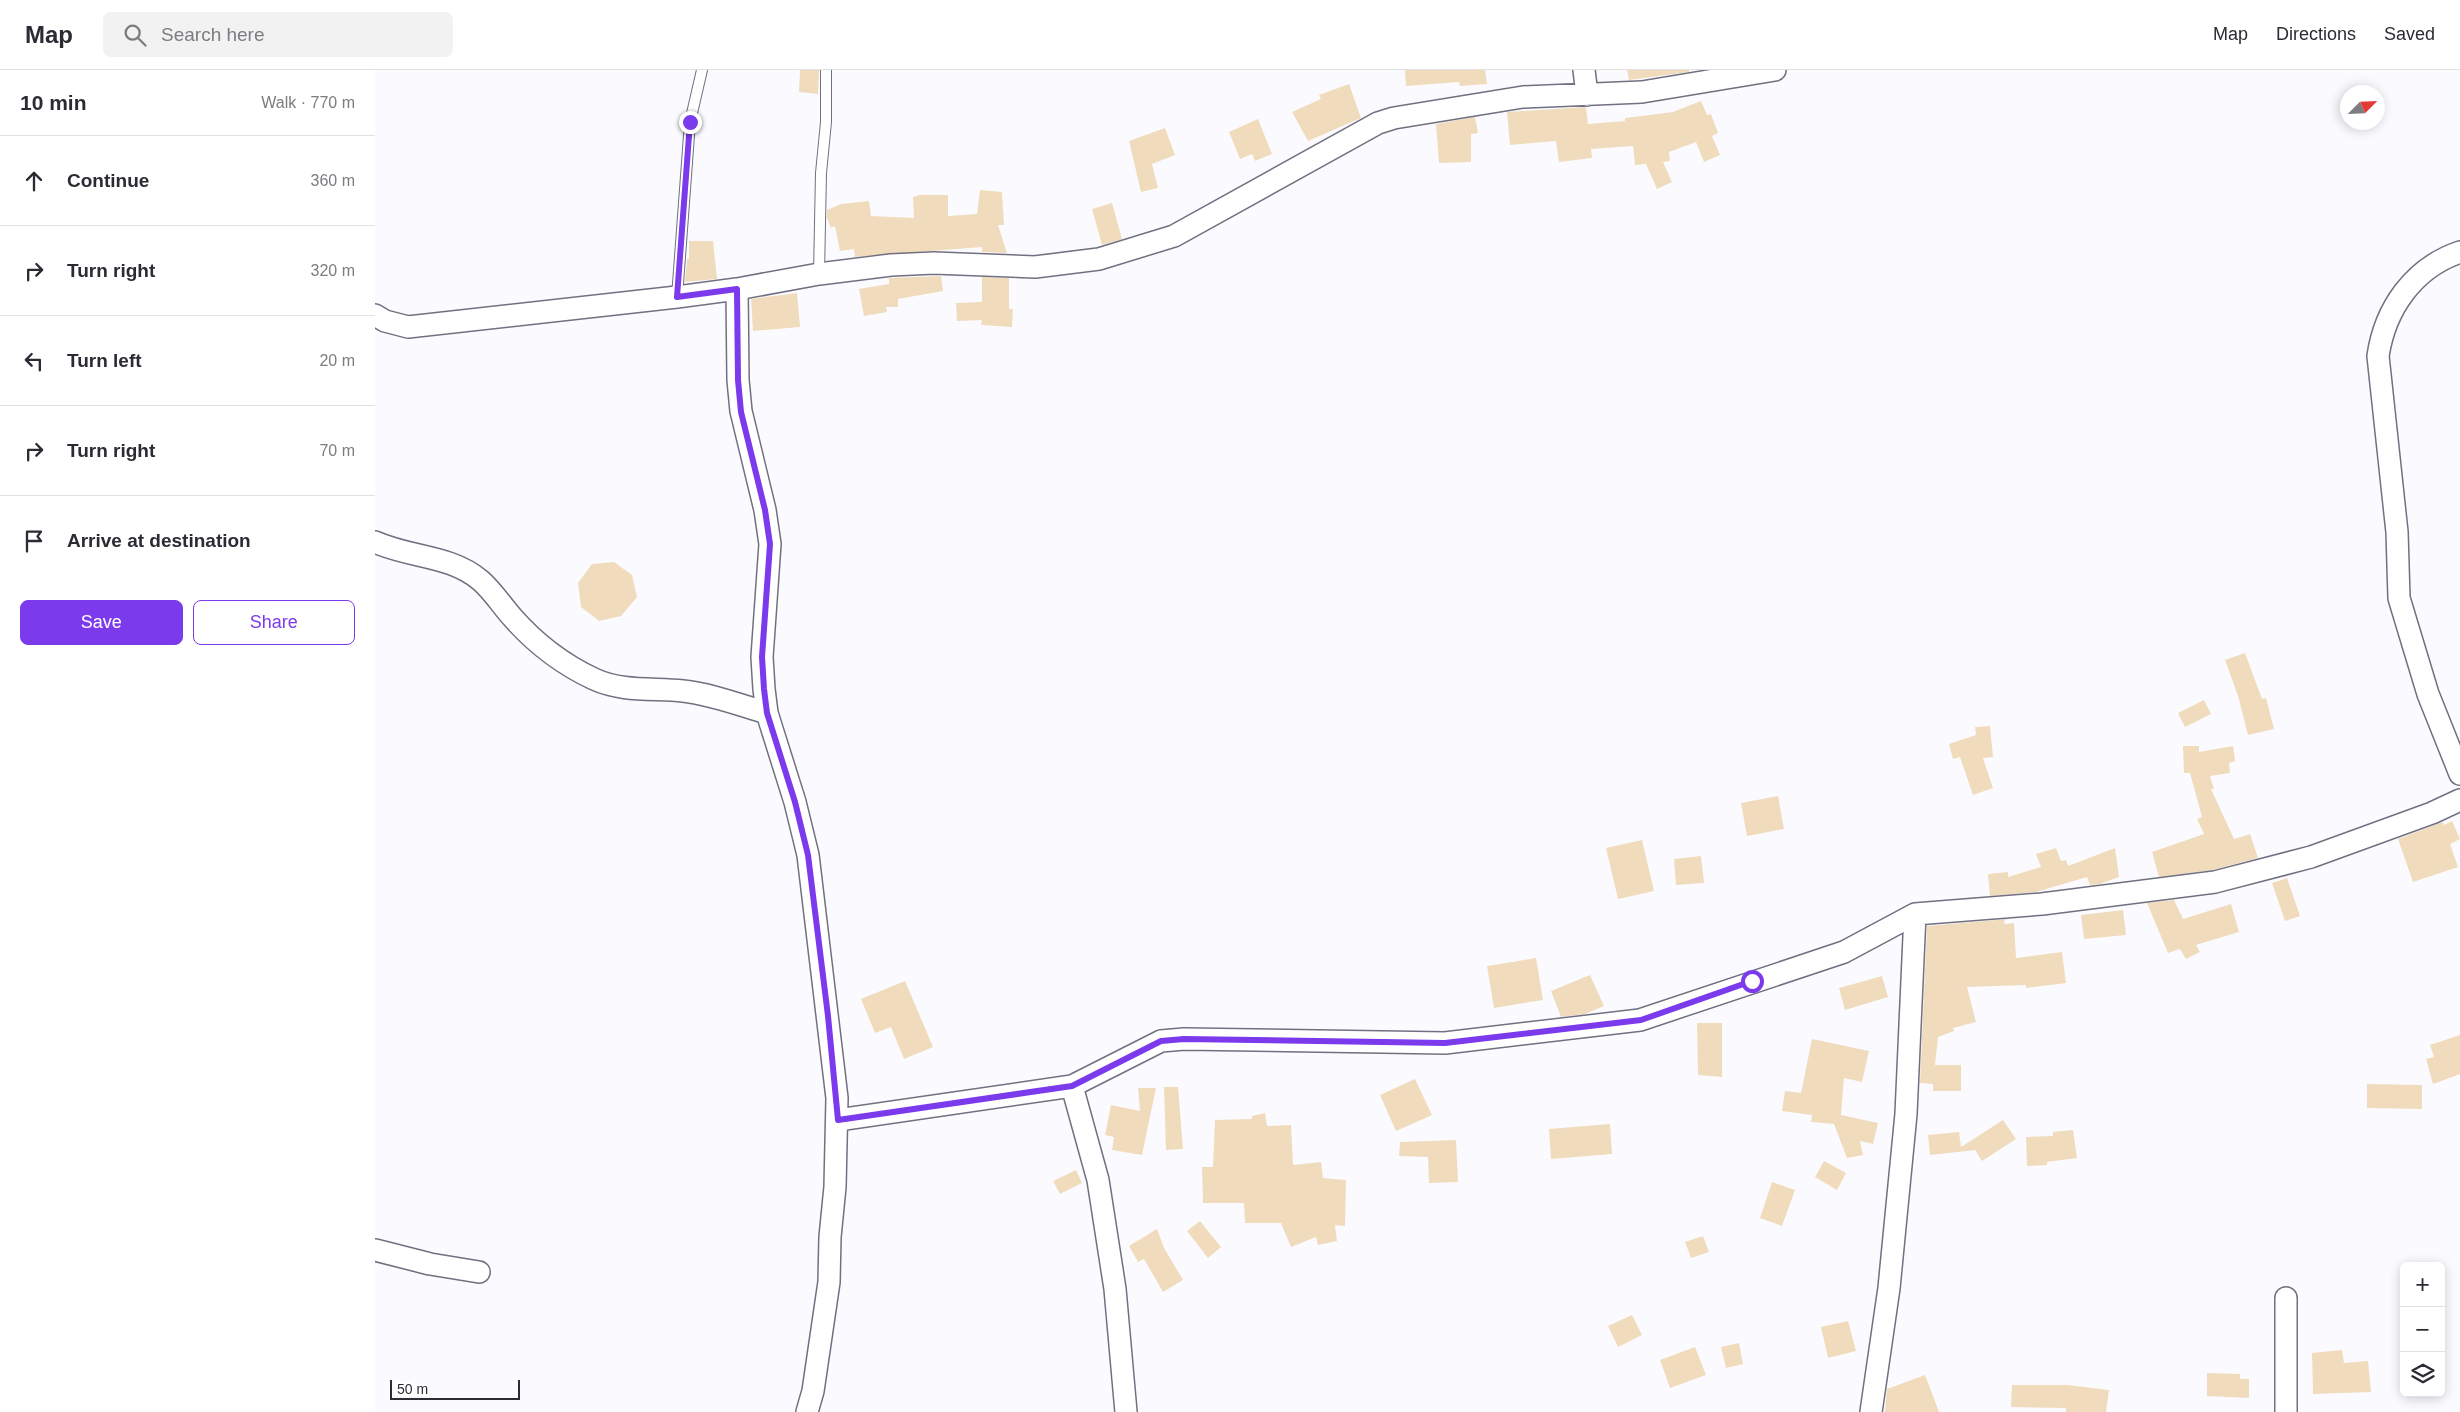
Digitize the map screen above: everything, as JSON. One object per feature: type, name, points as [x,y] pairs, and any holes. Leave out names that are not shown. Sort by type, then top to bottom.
[{"type":"street","points":[[1584,70],[1587,95]]},
{"type":"street","points":[[375,315],[385,321],[408,327],[677,297],[737,289],[819,274],[891,265],[934,263],[1035,267],[1099,259],[1175,236],[1378,123],[1460,106],[1523,97],[1642,92],[1775,70]]},
{"type":"street","points":[[2460,252],[2430,266],[2407,288],[2390,312],[2377,356],[2397,532],[2399,598],[2428,694],[2460,774]]},
{"type":"street","points":[[737,289],[738,380],[741,412],[765,510],[770,544],[762,657],[767,713],[790,784],[808,855],[830,1034],[838,1120],[829,1282],[813,1391],[807,1412]]},
{"type":"street","points":[[375,542],[403,553],[451,562],[474,576],[481,581],[536,642],[555,657],[595,680],[645,691],[683,691],[767,713]]},
{"type":"street","points":[[838,1120],[1072,1086],[1161,1041],[1194,1039],[1445,1043],[1641,1020],[1844,952],[1915,914],[2042,904],[2215,882],[2311,857],[2432,813],[2460,800]]},
{"type":"street","points":[[1871,1412],[1889,1288],[1906,1114],[1915,914]]},
{"type":"street","points":[[1072,1086],[1097,1180],[1115,1289],[1126,1412]]},
{"type":"street","points":[[375,1250],[430,1264],[479,1272]]},
{"type":"street","points":[[2286,1298],[2286,1412]]},
{"type":"lane","points":[[677,297],[690,122],[702,70]]},
{"type":"lane","points":[[819,274],[821,173],[826,122],[826,70]]},
{"type":"building","points":[[800,70],[819,70],[818,94],[799,92]]},
{"type":"building","points":[[1405,70],[1485,70],[1487,84],[1460,86],[1459,82],[1406,86]]},
{"type":"building","points":[[1627,70],[1689,70],[1689,72],[1629,80]]},
{"type":"building","points":[[1349,84],[1361,118],[1308,141],[1292,112],[1321,99],[1319,95]]},
{"type":"building","points":[[1701,101],[1707,115],[1711,114],[1718,133],[1712,136],[1720,155],[1704,162],[1696,142],[1669,152],[1670,161],[1663,162],[1672,182],[1657,189],[1646,164],[1635,165],[1633,146],[1591,149],[1592,158],[1559,162],[1556,141],[1510,145],[1507,112],[1586,107],[1588,124],[1625,121],[1625,118],[1673,112]]},
{"type":"building","points":[[1475,117],[1478,133],[1471,134],[1471,162],[1439,163],[1436,124]]},
{"type":"building","points":[[1258,119],[1272,154],[1255,161],[1252,154],[1240,159],[1229,132]]},
{"type":"building","points":[[1165,128],[1175,155],[1152,164],[1158,188],[1141,192],[1129,141]]},
{"type":"building","points":[[980,190],[1002,192],[1004,225],[998,225],[1007,253],[982,252],[982,247],[855,257],[854,249],[840,251],[835,226],[831,228],[827,218],[827,210],[841,204],[869,201],[871,216],[914,218],[913,197],[920,195],[948,195],[948,216],[977,214]]},
{"type":"building","points":[[1112,203],[1122,239],[1102,245],[1092,209]]},
{"type":"building","points":[[689,241],[713,241],[717,279],[685,282],[687,259],[689,259]]},
{"type":"building","points":[[941,276],[943,291],[898,299],[898,307],[886,307],[887,312],[864,316],[859,289],[889,284],[889,278]]},
{"type":"building","points":[[982,277],[1009,278],[1009,309],[1013,309],[1012,327],[981,325],[982,320],[957,321],[956,303],[982,302]]},
{"type":"building","points":[[797,293],[800,327],[753,331],[751,299]]},
{"type":"building","points":[[614,562],[632,575],[637,597],[621,616],[599,621],[581,607],[578,583],[592,564]]},
{"type":"building","points":[[2245,653],[2262,699],[2266,698],[2274,729],[2248,735],[2238,696],[2225,660]]},
{"type":"building","points":[[2204,700],[2211,714],[2185,727],[2178,713]]},
{"type":"building","points":[[1990,726],[1993,757],[1983,758],[1993,788],[1973,795],[1960,757],[1953,759],[1949,744],[1976,735],[1975,727]]},
{"type":"building","points":[[2183,746],[2199,746],[2199,752],[2233,746],[2235,761],[2229,763],[2230,773],[2210,776],[2214,789],[2211,789],[2234,839],[2250,834],[2258,858],[2213,870],[2159,877],[2152,852],[2204,834],[2197,819],[2202,817],[2190,773],[2184,773]]},
{"type":"building","points":[[1778,796],[1784,829],[1747,836],[1741,803]]},
{"type":"building","points":[[2452,821],[2460,839],[2450,844],[2458,867],[2413,882],[2398,839],[2443,822],[2444,825]]},
{"type":"building","points":[[1642,840],[1654,891],[1618,899],[1606,848]]},
{"type":"building","points":[[2056,848],[2061,861],[2066,860],[2068,866],[2115,848],[2119,877],[2100,884],[2090,885],[2087,877],[2036,892],[1990,896],[1988,874],[2008,872],[2008,877],[2041,867],[2036,854]]},
{"type":"building","points":[[1701,856],[1704,883],[1676,885],[1674,859]]},
{"type":"building","points":[[2287,878],[2300,916],[2285,921],[2272,883]]},
{"type":"building","points":[[2174,900],[2183,919],[2231,904],[2239,932],[2196,945],[2200,952],[2186,959],[2180,949],[2168,953],[2147,903]]},
{"type":"building","points":[[2123,910],[2126,935],[2084,939],[2081,915]]},
{"type":"building","points":[[2008,919],[2004,921],[2005,924],[2014,923],[2016,958],[2062,952],[2066,983],[2026,988],[2026,985],[1967,987],[1976,1022],[1953,1028],[1954,1031],[1938,1037],[1935,1065],[1961,1065],[1961,1091],[1933,1091],[1933,1084],[1920,1083],[1927,926]]},
{"type":"building","points":[[1536,958],[1543,1000],[1494,1008],[1487,966]]},
{"type":"building","points":[[1590,975],[1604,1006],[1585,1014],[1561,1017],[1551,991]]},
{"type":"building","points":[[1882,976],[1888,997],[1845,1010],[1839,988]]},
{"type":"building","points":[[905,981],[933,1047],[904,1059],[891,1027],[875,1033],[861,999]]},
{"type":"building","points":[[1697,1023],[1722,1023],[1722,1077],[1698,1075]]},
{"type":"building","points":[[2460,1035],[2460,1074],[2433,1084],[2426,1059],[2434,1057],[2430,1045]]},
{"type":"building","points":[[1812,1039],[1869,1051],[1862,1082],[1844,1078],[1841,1115],[1878,1123],[1873,1144],[1860,1141],[1863,1155],[1847,1158],[1834,1124],[1811,1122],[1812,1115],[1782,1111],[1785,1091],[1801,1093]]},
{"type":"building","points":[[1415,1079],[1432,1115],[1396,1131],[1380,1095]]},
{"type":"building","points":[[2367,1084],[2422,1085],[2422,1109],[2367,1108]]},
{"type":"building","points":[[1164,1087],[1178,1087],[1183,1149],[1166,1150]]},
{"type":"building","points":[[1138,1088],[1156,1088],[1142,1155],[1112,1150],[1114,1137],[1105,1135],[1111,1105],[1140,1111]]},
{"type":"building","points":[[1265,1113],[1267,1126],[1291,1125],[1293,1165],[1321,1162],[1323,1178],[1346,1180],[1345,1226],[1335,1225],[1337,1241],[1318,1245],[1316,1237],[1291,1247],[1281,1223],[1245,1223],[1244,1203],[1203,1203],[1202,1167],[1213,1167],[1215,1120],[1252,1119],[1252,1116]]},
{"type":"building","points":[[2003,1120],[2016,1139],[1982,1161],[1975,1150],[1930,1155],[1928,1135],[1959,1132],[1961,1147]]},
{"type":"building","points":[[1610,1124],[1612,1154],[1551,1159],[1549,1129]]},
{"type":"building","points":[[2073,1130],[2077,1158],[2047,1162],[2047,1165],[2027,1166],[2026,1137],[2053,1136],[2053,1132]]},
{"type":"building","points":[[1456,1140],[1458,1182],[1429,1183],[1428,1157],[1399,1156],[1400,1142]]},
{"type":"building","points":[[1824,1161],[1846,1173],[1837,1190],[1815,1177]]},
{"type":"building","points":[[1076,1170],[1082,1183],[1060,1194],[1053,1181]]},
{"type":"building","points":[[1772,1182],[1795,1190],[1782,1226],[1760,1218]]},
{"type":"building","points":[[1200,1221],[1221,1247],[1208,1258],[1187,1231]]},
{"type":"building","points":[[1157,1229],[1164,1248],[1183,1280],[1163,1292],[1144,1259],[1138,1262],[1129,1246]]},
{"type":"building","points":[[1703,1236],[1709,1252],[1691,1258],[1685,1242]]},
{"type":"building","points":[[1632,1315],[1642,1335],[1618,1347],[1608,1326]]},
{"type":"building","points":[[1848,1321],[1856,1351],[1828,1358],[1821,1327]]},
{"type":"building","points":[[1739,1343],[1743,1364],[1726,1368],[1721,1347]]},
{"type":"building","points":[[1695,1347],[1706,1375],[1670,1388],[1660,1360]]},
{"type":"building","points":[[2342,1350],[2344,1363],[2368,1361],[2371,1392],[2313,1394],[2312,1353]]},
{"type":"building","points":[[2207,1373],[2240,1374],[2240,1379],[2249,1379],[2249,1398],[2207,1396]]},
{"type":"building","points":[[1925,1375],[1939,1412],[1885,1412],[1887,1389]]},
{"type":"building","points":[[2012,1385],[2068,1385],[2109,1390],[2106,1412],[2066,1412],[2066,1408],[2011,1407]]},
{"type":"route","points":[[690,122],[677,297],[737,289],[738,380],[741,412],[765,510],[770,544],[763,626],[764,689],[767,713],[801,822],[808,855],[828,1016],[838,1120],[1072,1086],[1161,1041],[1184,1039],[1445,1043],[1541,1030],[1594,1027],[1641,1020],[1752,981]]}]
